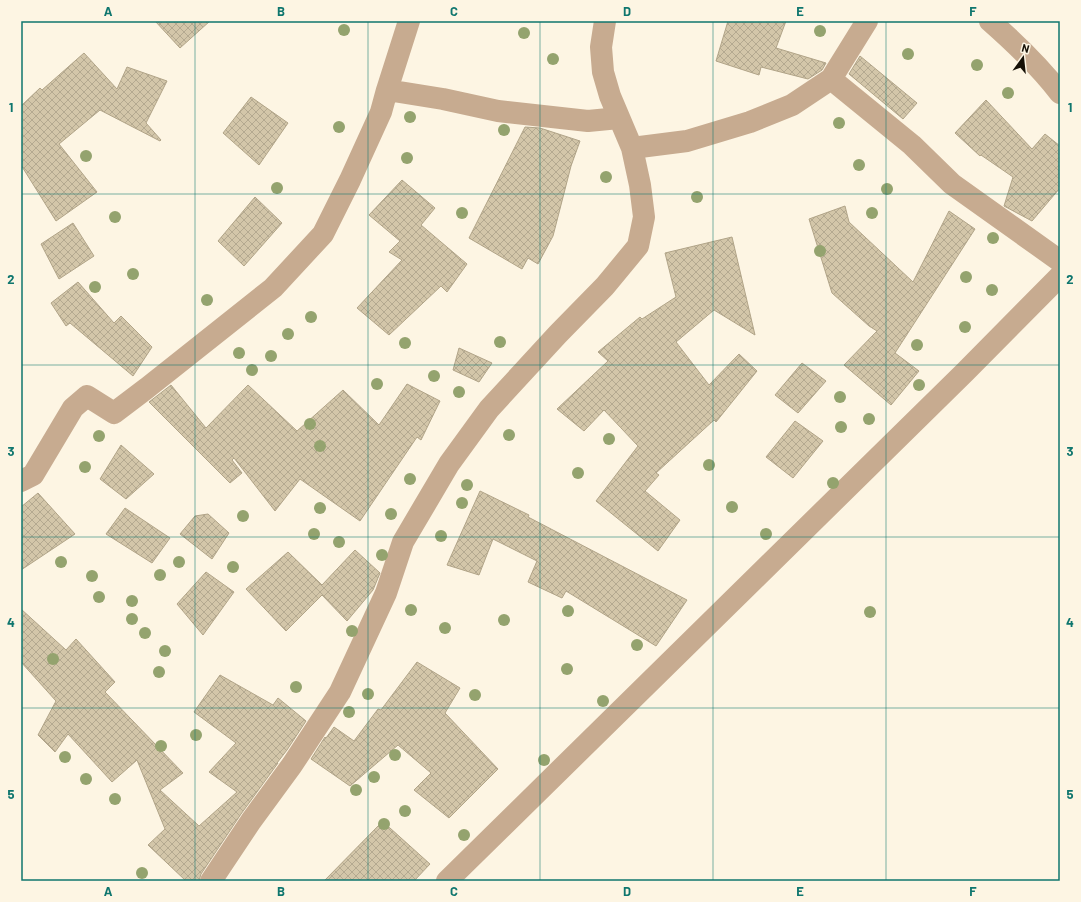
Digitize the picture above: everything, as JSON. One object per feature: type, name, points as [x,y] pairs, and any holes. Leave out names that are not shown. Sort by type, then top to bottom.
[{"type":"street","points":[[21,481],[33,475],[73,408],[87,396],[114,413],[273,288],[318,240],[323,234],[350,180],[381,112],[409,21]]},
{"type":"street","points":[[211,881],[251,821],[292,765],[340,692],[386,593],[403,542],[449,464],[490,409],[558,334],[605,286],[638,246],[644,216],[640,185],[632,148],[610,96],[603,72],[601,48],[605,21]]},
{"type":"street","points":[[632,148],[687,141],[750,122],[792,104],[831,79],[868,21]]},
{"type":"street","points":[[990,21],[1052,82],[1060,93]]},
{"type":"street","points":[[831,79],[912,145],[952,184],[1060,261]]},
{"type":"street","points":[[387,90],[443,99],[498,111],[588,121],[619,118]]},
{"type":"street","points":[[447,881],[965,372],[1060,276]]},
{"type":"building","points":[[155,21],[210,21],[180,48]]},
{"type":"building","points":[[728,21],[786,21],[776,48],[826,63],[822,70],[808,79],[761,67],[759,75],[716,61]]},
{"type":"building","points":[[84,53],[117,89],[127,67],[167,81],[146,123],[161,140],[160,141],[100,110],[59,144],[97,192],[56,221],[21,165],[21,106],[40,88],[42,90]]},
{"type":"building","points":[[860,56],[917,103],[903,119],[849,74]]},
{"type":"building","points":[[251,97],[288,123],[259,165],[223,133]]},
{"type":"building","points":[[986,100],[1032,149],[1045,134],[1060,146],[1060,188],[1032,221],[1004,206],[1013,177],[981,155],[980,156],[955,133]]},
{"type":"building","points":[[525,127],[540,128],[580,141],[571,166],[553,236],[538,264],[528,258],[522,269],[469,238]]},
{"type":"building","points":[[402,180],[435,208],[421,225],[467,264],[447,292],[441,286],[389,335],[357,308],[402,260],[389,252],[400,241],[369,215]]},
{"type":"building","points":[[255,197],[282,223],[244,266],[218,241]]},
{"type":"building","points":[[845,206],[849,222],[913,282],[949,211],[975,229],[895,353],[919,371],[891,405],[844,365],[877,331],[869,326],[832,293],[809,219]]},
{"type":"building","points":[[73,223],[94,256],[59,279],[41,244]]},
{"type":"building","points":[[732,237],[755,335],[714,310],[676,342],[709,385],[739,354],[757,371],[716,422],[714,420],[656,473],[659,475],[645,491],[680,520],[658,551],[596,501],[638,446],[604,410],[584,431],[557,409],[608,361],[598,352],[640,317],[642,319],[676,297],[665,253]]},
{"type":"building","points":[[78,282],[114,323],[121,316],[152,347],[133,376],[70,323],[66,326],[51,303]]},
{"type":"building","points":[[459,348],[492,363],[479,382],[453,370]]},
{"type":"building","points":[[802,363],[826,381],[798,413],[775,395]]},
{"type":"building","points":[[407,384],[440,401],[421,440],[417,437],[360,521],[300,479],[275,511],[234,458],[232,460],[242,473],[230,483],[149,402],[171,385],[206,428],[248,385],[297,431],[343,390],[379,425]]},
{"type":"building","points":[[795,421],[823,441],[793,478],[766,457]]},
{"type":"building","points":[[121,445],[154,474],[126,499],[100,479]]},
{"type":"building","points":[[480,491],[529,515],[528,517],[687,600],[656,646],[566,591],[562,598],[528,582],[537,561],[493,539],[479,575],[447,565]]},
{"type":"building","points":[[38,493],[75,534],[21,570],[21,507]]},
{"type":"building","points":[[125,508],[170,538],[152,563],[106,534]]},
{"type":"building","points":[[208,514],[229,533],[212,559],[180,534],[195,516]]},
{"type":"building","points":[[355,550],[380,573],[373,590],[347,621],[322,595],[286,631],[246,589],[288,552],[322,585]]},
{"type":"building","points":[[206,572],[234,592],[203,635],[177,604]]},
{"type":"building","points":[[21,609],[66,650],[76,639],[115,682],[105,692],[183,773],[160,790],[199,826],[237,792],[209,772],[236,743],[194,712],[220,675],[273,705],[278,698],[306,721],[241,814],[201,874],[199,881],[186,881],[148,845],[165,829],[137,760],[112,782],[68,734],[55,752],[38,735],[56,701],[21,662]]},
{"type":"building","points":[[417,662],[460,688],[445,713],[498,769],[449,818],[414,790],[431,773],[398,745],[350,786],[311,759],[325,737],[326,738],[334,727],[354,741],[378,709],[381,710]]},
{"type":"building","points":[[381,823],[390,828],[430,864],[414,881],[324,881]]}]
